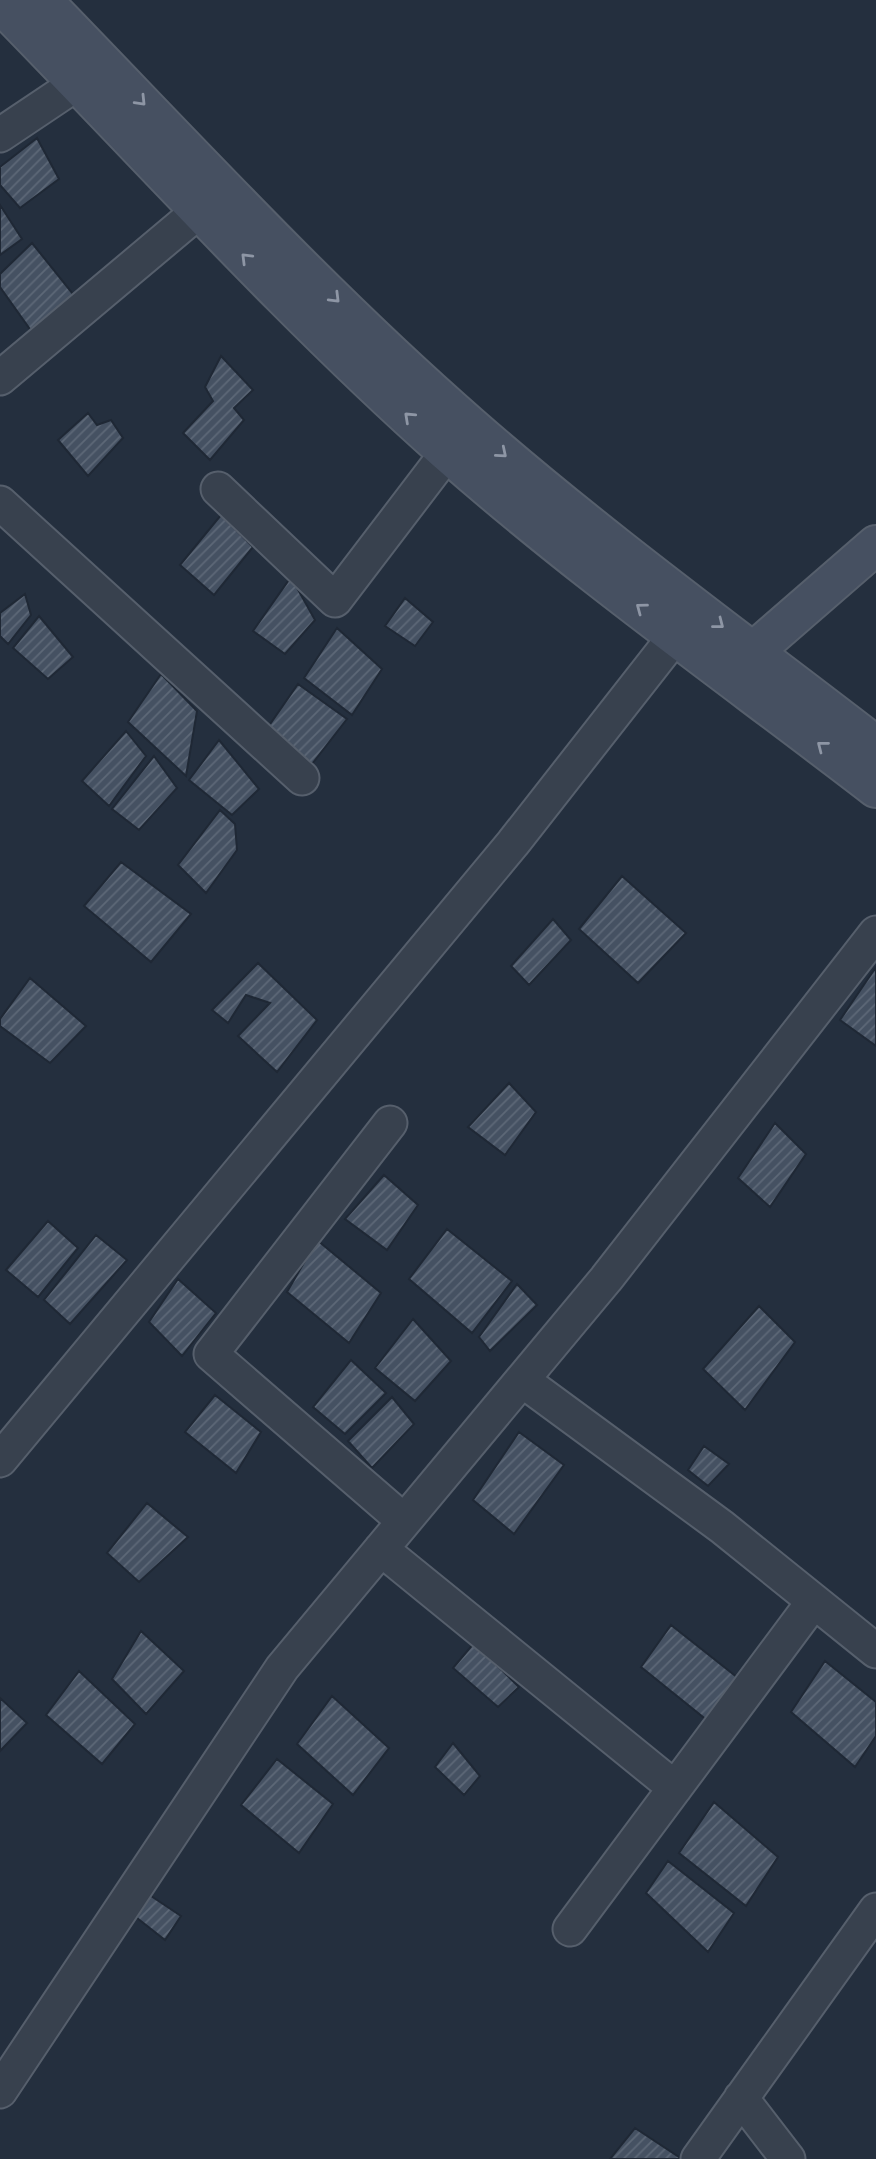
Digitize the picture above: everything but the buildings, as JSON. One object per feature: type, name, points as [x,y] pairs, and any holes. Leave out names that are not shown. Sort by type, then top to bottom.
[{"type":"main road","points":[[42,0],[91,74]]},
{"type":"main road","points":[[0,3],[91,74],[212,199],[344,357],[458,438],[545,488],[743,664],[876,788]]},
{"type":"main road","points":[[458,438],[524,518],[676,635],[743,664],[876,746]]},
{"type":"main road","points":[[743,664],[876,545]]},
{"type":"street","points":[[0,135],[91,74]]},
{"type":"street","points":[[0,378],[212,199]]},
{"type":"street","points":[[218,489],[335,600],[458,438]]},
{"type":"street","points":[[0,503],[302,778]]},
{"type":"street","points":[[0,1460],[513,843],[676,635]]},
{"type":"street","points":[[0,2091],[282,1668],[606,1279],[876,933]]},
{"type":"street","points":[[390,1123],[211,1354],[404,1521]]},
{"type":"street","points":[[522,1380],[722,1527],[876,1651]]},
{"type":"street","points":[[381,1549],[675,1788]]},
{"type":"street","points":[[570,1929],[814,1601]]},
{"type":"street","points":[[698,2159],[876,1910]]},
{"type":"street","points":[[741,2098],[788,2159]]}]
